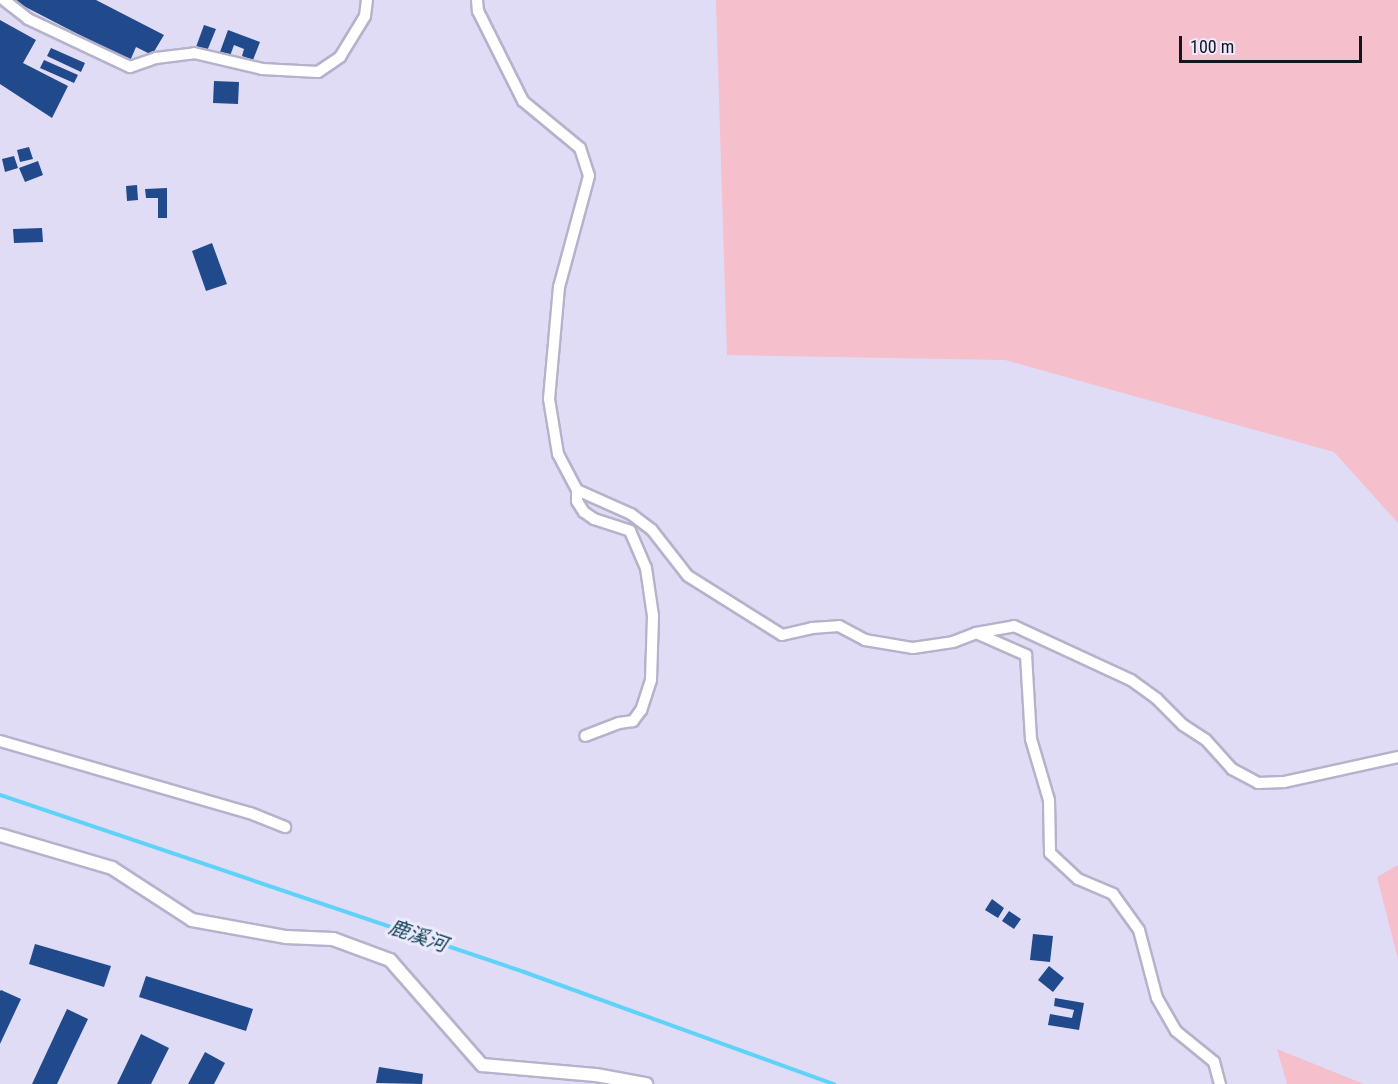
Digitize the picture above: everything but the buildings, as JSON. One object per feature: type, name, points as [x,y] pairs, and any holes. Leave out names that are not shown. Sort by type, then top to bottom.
[{"type":"street","points":[[4,0],[28,20],[130,67],[156,58],[194,53],[262,69],[318,72],[340,57],[365,16],[367,0]]},
{"type":"street","points":[[477,0],[478,11],[523,101],[580,148],[589,176],[570,237],[559,287],[549,399],[558,454],[577,490],[577,501],[584,512],[594,519],[630,531],[646,568],[654,616],[651,680],[641,710],[633,721],[619,723],[585,736]]},
{"type":"street","points":[[577,490],[631,514],[652,531],[688,576],[782,635],[812,628],[839,626],[865,640],[913,648],[953,642],[976,633],[1014,626],[1131,680],[1157,699],[1183,725],[1206,740],[1233,769],[1258,783],[1284,783],[1398,757]]},
{"type":"street","points":[[976,633],[1026,655],[1031,739],[1049,800],[1050,853],[1078,879],[1113,894],[1138,930],[1157,998],[1176,1030],[1214,1062],[1220,1084]]},
{"type":"street","points":[[0,741],[250,813],[285,828]]},
{"type":"street","points":[[0,835],[112,868],[192,920],[286,937],[333,939],[390,960],[482,1065],[596,1075],[646,1084]]},
{"type":"shaded area","points":[[716,0],[1398,0],[1398,523],[1334,452],[1005,360],[727,355]]},
{"type":"shaded area","points":[[1398,865],[1398,959],[1377,877]]},
{"type":"shaded area","points":[[1277,1049],[1364,1084],[1287,1084]]},
{"type":"waterway","name":"鹿溪河","points":[[0,795],[524,972],[834,1084]]}]
